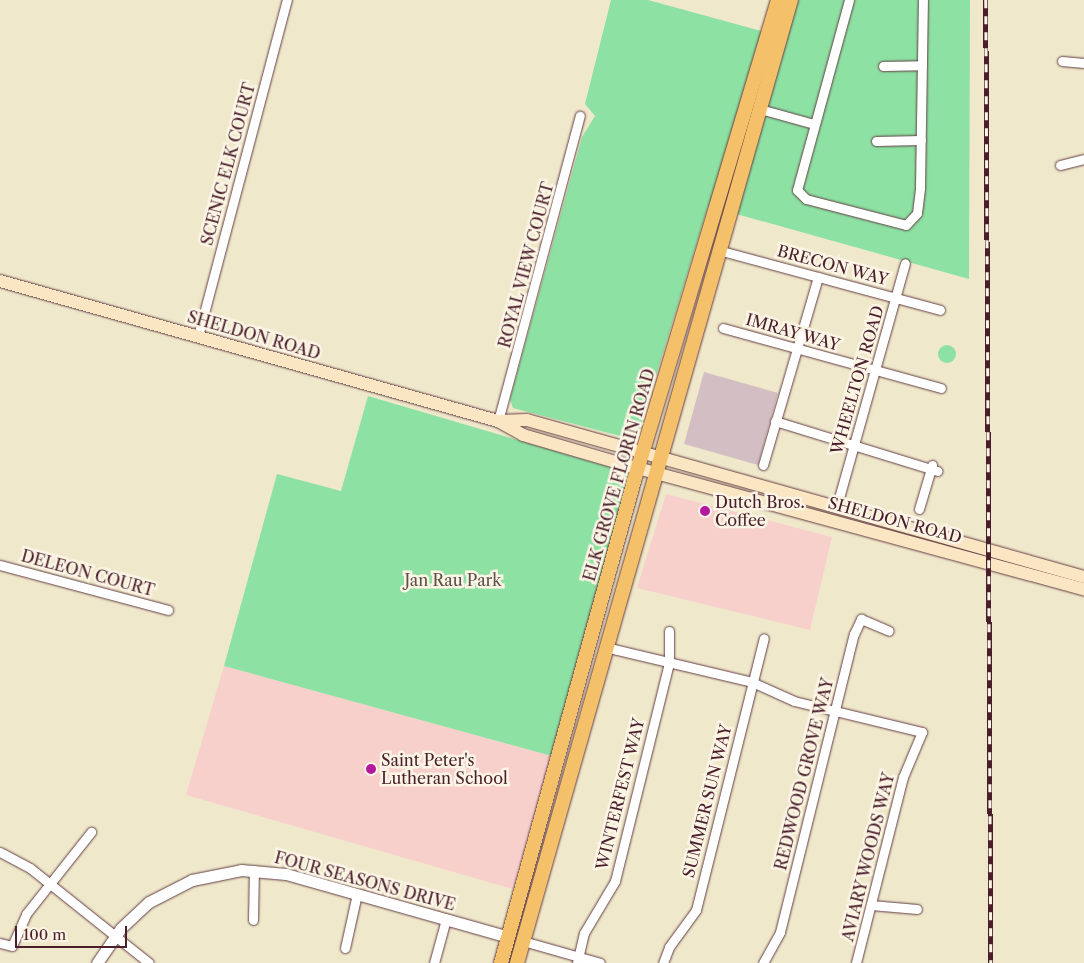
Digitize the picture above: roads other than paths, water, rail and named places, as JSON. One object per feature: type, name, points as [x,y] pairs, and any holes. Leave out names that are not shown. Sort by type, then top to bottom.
[{"type":"main road","name":"ELK GROVE FLORIN ROAD","points":[[501,963],[514,910],[639,467],[778,0]]},
{"type":"main road","points":[[517,963],[662,456],[718,250],[792,0]]},
{"type":"main road","points":[[710,227],[712,243],[718,250]]},
{"type":"main road","name":"SHELDON ROAD","points":[[0,281],[498,420],[523,434],[639,467],[1084,589]]},
{"type":"main road","name":"SHELDON ROAD","points":[[498,420],[527,420],[662,456],[1084,577]]},
{"type":"main road","points":[[796,509],[864,513]]},
{"type":"main road","points":[[514,910],[523,941]]},
{"type":"main road","points":[[508,937],[512,944],[508,963]]},
{"type":"street","name":"SCENIC ELK COURT","points":[[198,336],[287,0]]},
{"type":"street","points":[[850,0],[797,184],[799,195],[906,225],[917,213],[922,140],[922,0]]},
{"type":"street","points":[[1062,61],[1084,63]]},
{"type":"street","points":[[883,66],[922,65]]},
{"type":"street","points":[[760,109],[814,124]]},
{"type":"street","name":"ROYAL VIEW COURT","points":[[498,420],[580,116]]},
{"type":"street","points":[[876,141],[922,140]]},
{"type":"street","points":[[1060,164],[1084,159]]},
{"type":"street","name":"BRECON WAY","points":[[718,250],[940,310]]},
{"type":"street","name":"WHEELTON ROAD","points":[[837,505],[905,263]]},
{"type":"street","points":[[763,465],[818,277]]},
{"type":"street","name":"IMRAY WAY","points":[[723,328],[942,388]]},
{"type":"street","points":[[776,421],[935,468],[919,510]]},
{"type":"street","name":"DELEON COURT","points":[[0,565],[168,610]]},
{"type":"street","name":"REDWOOD GROVE WAY","points":[[763,963],[780,932],[834,711],[861,619],[889,631]]},
{"type":"street","name":"WINTERFEST WAY","points":[[578,960],[584,933],[615,881],[669,662],[669,630]]},
{"type":"street","name":"SUMMER SUN WAY","points":[[664,963],[668,947],[696,910],[764,638]]},
{"type":"street","points":[[606,647],[752,682],[794,701],[834,711]]},
{"type":"street","name":"AVIARY WOODS WAY","points":[[834,711],[922,732],[903,777],[856,963]]},
{"type":"street","points":[[0,943],[12,946],[26,914],[91,832]]},
{"type":"street","points":[[0,852],[50,884],[149,963]]},
{"type":"street","points":[[253,920],[254,870]]},
{"type":"street","name":"FOUR SEASONS DRIVE","points":[[97,963],[114,936],[150,902],[178,886],[224,872],[254,870],[358,894],[508,937]]},
{"type":"street","points":[[346,948],[358,894]]},
{"type":"street","points":[[871,905],[916,909]]},
{"type":"street","points":[[434,963],[446,919]]},
{"type":"street","points":[[523,941],[578,960],[600,963]]},
{"type":"railway","points":[[986,0],[991,963]]},
{"type":"place","name":"Dutch Bros. Coffee","points":[[705,511]]},
{"type":"place","name":"Saint Peter's Lutheran School","points":[[371,769]]},
{"type":"park label","name":"Jan Rau Park","points":[[453,580]]}]
